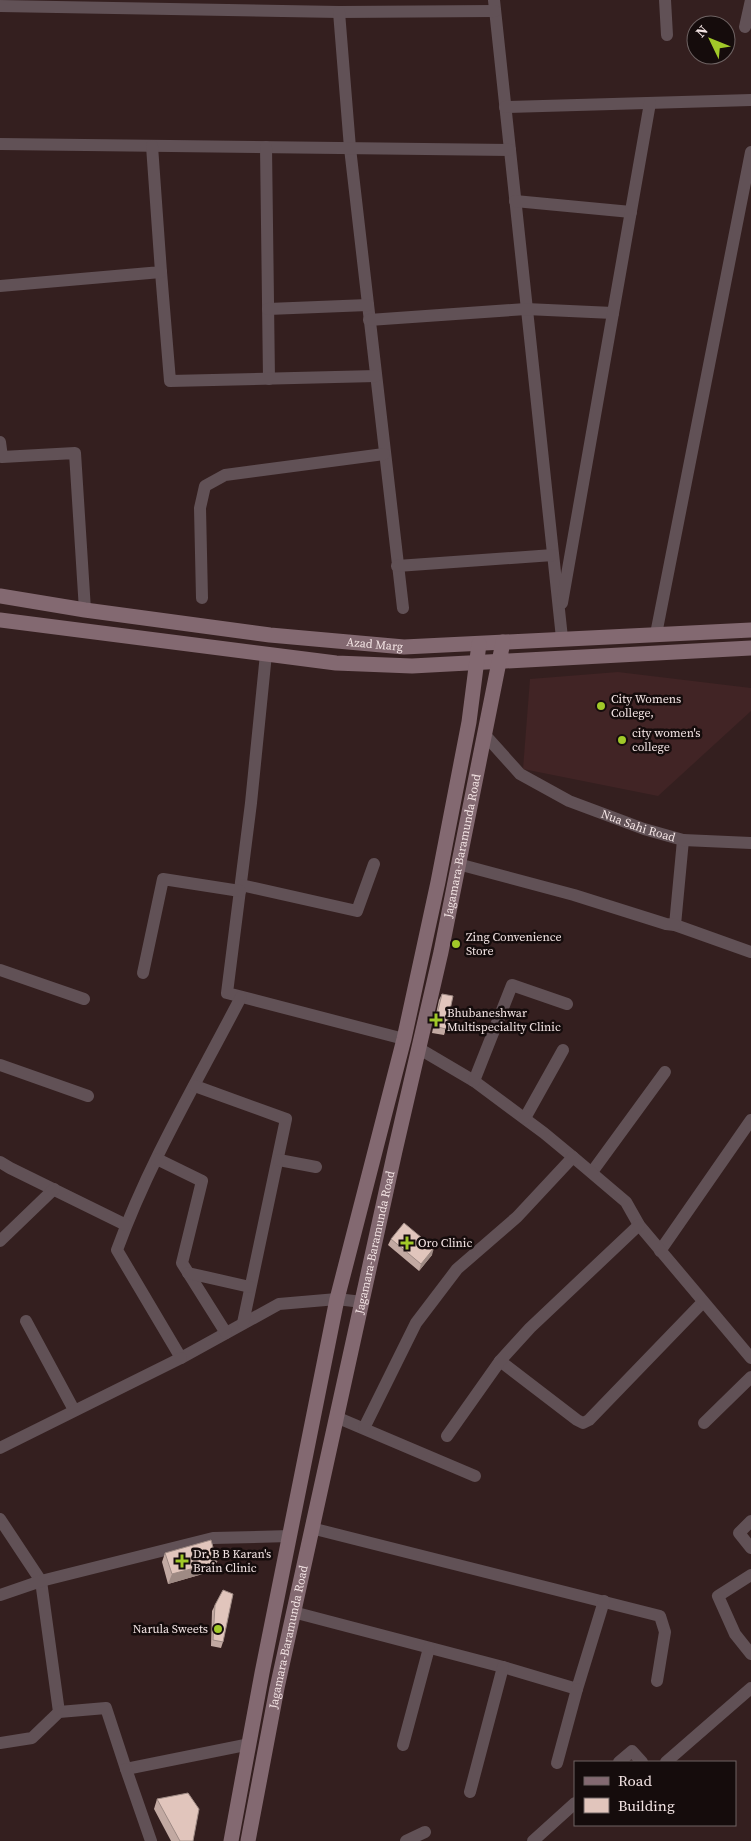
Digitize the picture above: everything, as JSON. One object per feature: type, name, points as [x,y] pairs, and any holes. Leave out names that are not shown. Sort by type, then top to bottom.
[{"type":"street","points":[[665,0],[666,35]]},
{"type":"street","points":[[745,26],[751,0]]},
{"type":"street","points":[[0,6],[339,12],[494,6],[562,638]]},
{"type":"street","points":[[339,12],[350,148],[402,608]]},
{"type":"street","points":[[505,107],[751,100]]},
{"type":"street","points":[[559,618],[650,103]]},
{"type":"street","points":[[0,144],[510,150]]},
{"type":"street","points":[[152,146],[170,381],[376,376]]},
{"type":"street","points":[[266,147],[269,379]]},
{"type":"street","points":[[656,634],[751,152]]},
{"type":"street","points":[[515,201],[631,212]]},
{"type":"street","points":[[0,286],[161,272]]},
{"type":"street","points":[[268,309],[368,305]]},
{"type":"street","points":[[369,320],[526,309],[613,313]]},
{"type":"street","points":[[0,442],[2,457],[74,453],[85,610]]},
{"type":"street","points":[[202,598],[200,508],[205,486],[225,474],[384,454]]},
{"type":"street","points":[[397,566],[553,555]]},
{"type":"street","name":"Azad Marg","points":[[0,596],[85,610],[270,634],[404,647],[751,630]]},
{"type":"street","name":"Azad Marg","points":[[0,620],[336,663],[412,666],[500,663],[751,648]]},
{"type":"street","name":"Jagamara-Baramunda Road","points":[[248,1841],[293,1612],[441,952],[503,642]]},
{"type":"street","name":"Jagamara-Baramunda Road","points":[[231,1841],[262,1673],[337,1299],[404,1040],[440,873],[469,722],[479,644]]},
{"type":"street","points":[[266,654],[227,993],[404,1040]]},
{"type":"street","name":"Nua Sahi Road","points":[[485,735],[520,774],[569,801],[644,829],[683,840],[676,925]]},
{"type":"street","points":[[683,840],[751,843]]},
{"type":"street","points":[[143,973],[162,879],[240,888],[357,911],[374,864]]},
{"type":"street","points":[[458,864],[574,895],[666,924],[676,925],[751,952]]},
{"type":"street","points":[[0,970],[84,999]]},
{"type":"street","points":[[474,1080],[512,985],[567,1004]]},
{"type":"street","points":[[181,1358],[117,1250],[126,1225],[157,1159],[241,997]]},
{"type":"street","points":[[418,1048],[474,1080],[592,1172],[626,1202],[639,1225],[751,1358]]},
{"type":"street","points":[[524,1118],[563,1050]]},
{"type":"street","points":[[0,1065],[88,1096]]},
{"type":"street","points":[[592,1172],[665,1072]]},
{"type":"street","points":[[195,1086],[286,1119],[279,1160],[243,1323]]},
{"type":"street","points":[[660,1251],[751,1120]]},
{"type":"street","points":[[364,1428],[416,1323],[457,1269],[517,1217],[573,1157]]},
{"type":"street","points":[[157,1159],[202,1181],[182,1263],[226,1333]]},
{"type":"street","points":[[279,1160],[316,1167]]},
{"type":"street","points":[[0,1162],[126,1225]]},
{"type":"street","points":[[0,1241],[54,1189]]},
{"type":"street","points":[[447,1436],[500,1361],[530,1328],[639,1225]]},
{"type":"street","points":[[188,1273],[250,1287]]},
{"type":"street","points":[[0,1448],[181,1358],[279,1304],[337,1299],[362,1302]]},
{"type":"street","points":[[500,1361],[577,1420],[583,1422],[589,1420],[703,1302]]},
{"type":"street","points":[[26,1322],[74,1410]]},
{"type":"street","points":[[704,1423],[751,1377]]},
{"type":"street","points":[[336,1417],[475,1476]]},
{"type":"street","points":[[0,1519],[41,1581],[59,1712]]},
{"type":"street","points":[[751,1521],[739,1533],[751,1548]]},
{"type":"street","points":[[312,1528],[660,1616],[665,1632],[656,1681]]},
{"type":"street","points":[[0,1595],[41,1581],[213,1538],[290,1536]]},
{"type":"street","points":[[751,1574],[718,1596],[735,1634],[751,1654]]},
{"type":"street","points":[[557,1763],[604,1601]]},
{"type":"street","points":[[293,1612],[503,1667],[577,1689]]},
{"type":"street","points":[[403,1745],[429,1648]]},
{"type":"street","points":[[470,1792],[503,1667]]},
{"type":"street","points":[[667,1761],[751,1688]]},
{"type":"street","points":[[0,1743],[32,1738],[59,1712],[106,1708],[152,1841]]},
{"type":"street","points":[[126,1769],[250,1744]]},
{"type":"street","points":[[620,1761],[632,1751],[641,1761]]},
{"type":"street","points":[[533,1841],[574,1804]]},
{"type":"street","points":[[406,1841],[424,1832]]},
{"type":"shaded area","name":"city women's college","points":[[618,672],[751,688],[751,711],[658,796],[523,769],[530,679]]},
{"type":"building","points":[[442,994],[453,996],[446,1029],[434,1026]]},
{"type":"building","points":[[404,1223],[434,1248],[421,1264],[391,1239]]},
{"type":"building","points":[[211,1540],[217,1562],[172,1574],[165,1553]]},
{"type":"building","name":"Narula Sweets","points":[[223,1590],[233,1594],[223,1642],[213,1640],[215,1605]]},
{"type":"building","points":[[188,1793],[199,1809],[193,1841],[180,1841],[157,1799]]},
{"type":"place","name":"City Womens College,","points":[[601,706]]},
{"type":"place","name":"city women's college","points":[[622,740]]},
{"type":"place","name":"Zing Convenience Store","points":[[456,944]]},
{"type":"place","name":"Bhubaneshwar Multispeciality Clinic","points":[[436,1020]]},
{"type":"place","name":"Oro Clinic","points":[[407,1243]]},
{"type":"place","name":"Dr. B B Karan's Brain Clinic","points":[[182,1561]]},
{"type":"place","name":"Narula Sweets","points":[[218,1629]]}]
